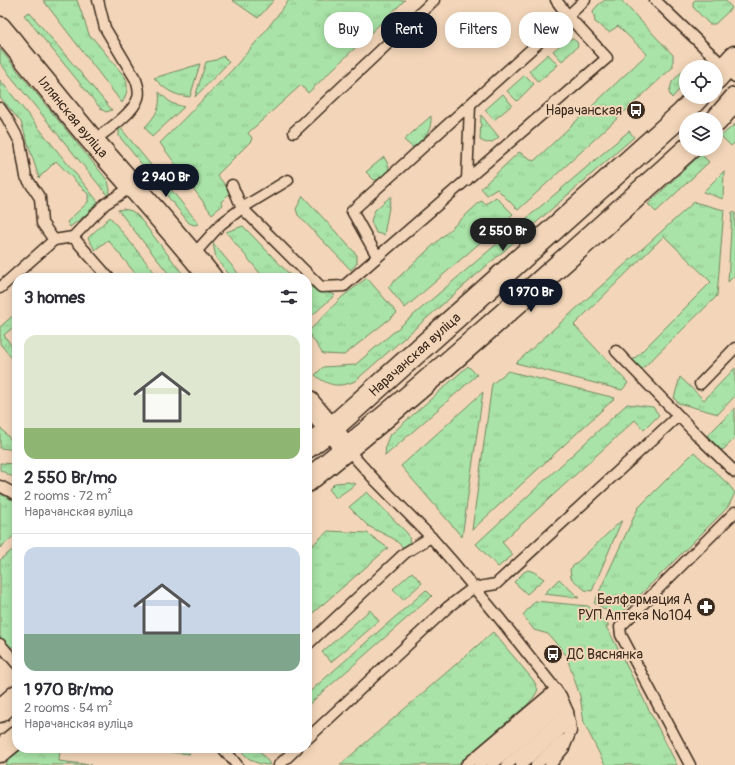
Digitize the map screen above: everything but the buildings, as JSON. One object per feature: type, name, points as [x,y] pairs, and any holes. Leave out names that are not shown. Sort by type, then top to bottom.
[{"type":"main road","name":"Іллянская вуліца","points":[[0,28],[93,141],[193,255],[206,273]]},
{"type":"main road","points":[[723,113],[735,99]]},
{"type":"main road","name":"Нарачанская вуліца","points":[[312,443],[330,430],[537,245],[691,104]]},
{"type":"main road","name":"Нарачанская вуліца","points":[[312,478],[556,269],[680,156]]},
{"type":"main road","points":[[312,407],[347,449]]},
{"type":"main road","points":[[0,711],[12,700]]},
{"type":"main road","points":[[0,751],[12,741]]},
{"type":"lane","points":[[93,141],[134,107],[138,97],[139,87],[105,28],[98,0]]},
{"type":"lane","points":[[294,132],[434,0]]},
{"type":"lane","points":[[556,0],[565,12]]},
{"type":"lane","points":[[572,12],[585,0]]},
{"type":"lane","points":[[655,0],[728,70]]},
{"type":"lane","points":[[312,278],[321,287],[344,286],[607,58],[573,21]]},
{"type":"lane","points":[[377,256],[352,211],[533,48]]},
{"type":"lane","points":[[466,180],[470,105]]},
{"type":"lane","points":[[0,108],[20,142],[26,177],[40,198],[42,223],[54,240]]},
{"type":"lane","points":[[193,255],[216,229],[242,208],[288,180]]},
{"type":"lane","points":[[232,185],[242,208],[307,273]]},
{"type":"lane","points":[[17,273],[54,240],[73,237],[105,204],[133,186]]},
{"type":"lane","points":[[73,237],[105,273]]},
{"type":"lane","points":[[0,288],[12,277]]},
{"type":"lane","points":[[700,384],[735,348]]},
{"type":"lane","points":[[616,351],[678,416],[735,472]]},
{"type":"lane","points":[[312,734],[448,607],[473,588],[496,584],[678,416]]},
{"type":"lane","points":[[347,449],[431,537],[500,619],[562,700],[570,722],[571,730],[564,748],[550,765]]},
{"type":"lane","points":[[0,486],[12,492]]},
{"type":"lane","points":[[690,765],[622,635],[620,627],[735,512]]},
{"type":"lane","points":[[312,640],[405,553],[431,537]]},
{"type":"lane","points":[[0,644],[12,658]]},
{"type":"lane","points":[[466,765],[562,700]]},
{"type":"lane","points":[[479,765],[562,700]]},
{"type":"lane","points":[[492,765],[562,700]]},
{"type":"lane","points":[[506,765],[562,700]]},
{"type":"lane","points":[[521,765],[570,722]]},
{"type":"lane","points":[[536,765],[569,736]]},
{"type":"lane","points":[[227,753],[237,765]]},
{"type":"lane","points":[[279,765],[292,753]]},
{"type":"green space","points":[[43,0],[77,0],[90,37],[92,37],[125,77],[127,90],[122,103]]},
{"type":"green space","points":[[232,0],[274,0],[258,18]]},
{"type":"green space","points":[[289,0],[405,0],[392,12],[381,12],[381,23],[373,31],[373,12],[324,12],[324,48],[355,48],[308,93],[301,85],[248,133],[252,138],[251,141],[217,175],[231,192],[221,202],[223,205],[212,214],[160,143],[233,69],[263,34]]},
{"type":"green space","points":[[605,0],[621,0],[673,55],[673,67],[518,210],[497,189],[487,195],[481,188],[519,152],[534,161],[647,54],[618,26],[609,32],[595,22],[593,11]]},
{"type":"green space","points":[[695,0],[725,0],[732,8],[715,24],[709,24],[693,7],[693,2]]},
{"type":"green space","points":[[29,12],[112,110],[106,112],[101,109],[24,15]]},
{"type":"green space","points":[[573,39],[577,42],[578,46],[562,61],[553,51],[557,48],[573,48]]},
{"type":"green space","points":[[0,49],[108,181],[110,190],[108,196],[0,63]]},
{"type":"green space","points":[[548,54],[558,65],[538,82],[529,71]]},
{"type":"green space","points":[[223,56],[229,62],[195,97],[206,62],[216,60]]},
{"type":"green space","points":[[200,64],[190,97],[178,95],[170,91],[154,78]]},
{"type":"green space","points":[[679,74],[679,90],[672,98],[669,93],[672,82]]},
{"type":"green space","points":[[525,75],[534,84],[517,101],[507,91]]},
{"type":"green space","points":[[0,80],[100,204],[70,227],[67,222],[88,202],[88,194],[56,161],[39,178],[21,122],[0,97]]},
{"type":"green space","points":[[159,92],[171,103],[184,107],[152,137],[145,127],[157,111]]},
{"type":"green space","points":[[503,94],[512,105],[494,120],[485,110]]},
{"type":"green space","points":[[481,115],[499,137],[492,142],[488,143],[480,140]]},
{"type":"green space","points":[[431,116],[431,124],[426,136],[419,146],[412,147],[404,140]]},
{"type":"green space","points":[[735,124],[735,142],[731,146],[723,138],[723,134]]},
{"type":"green space","points":[[119,126],[199,224],[194,225],[189,223],[119,136]]},
{"type":"green space","points":[[629,131],[634,137],[355,381],[344,385],[334,385],[324,382],[315,375],[323,367],[355,365]]},
{"type":"green space","points":[[699,156],[703,156],[709,162],[656,212],[648,204]]},
{"type":"green space","points":[[384,157],[389,166],[388,173],[383,179],[374,180],[366,172]]},
{"type":"green space","points":[[724,171],[723,199],[703,192]]},
{"type":"green space","points":[[303,196],[357,255],[357,263],[351,270],[298,215],[296,209]]},
{"type":"green space","points":[[391,196],[384,235],[376,233],[371,221],[375,210]]},
{"type":"green space","points":[[496,197],[513,214],[405,308],[388,287],[481,201],[486,204]]},
{"type":"green space","points":[[694,202],[724,210],[717,296],[641,370],[633,360],[711,282],[664,236],[574,325],[628,383],[622,390],[516,363]]},
{"type":"green space","points":[[123,209],[132,211],[138,216],[182,273],[168,273],[118,210]]},
{"type":"green space","points":[[732,212],[735,213],[735,275],[728,282]]},
{"type":"green space","points":[[110,217],[155,273],[135,273],[108,240],[95,250],[88,238]]},
{"type":"green space","points":[[243,226],[288,273],[260,273],[226,232]]},
{"type":"green space","points":[[213,243],[238,273],[228,273],[216,258]]},
{"type":"green space","points":[[367,278],[397,313],[344,355],[323,354],[312,338],[312,328],[342,297]]},
{"type":"green space","points":[[312,288],[335,295],[312,316]]},
{"type":"green space","points":[[12,316],[12,328],[4,335],[12,347],[12,358],[0,344],[0,327]]},
{"type":"green space","points":[[468,366],[477,375],[385,456],[386,444],[389,436]]},
{"type":"green space","points":[[735,368],[735,396],[718,414],[678,403],[674,398],[680,377],[704,400]]},
{"type":"green space","points":[[508,371],[615,398],[472,530],[492,384]]},
{"type":"green space","points":[[483,392],[462,537],[401,466]]},
{"type":"green space","points":[[627,404],[653,407],[659,415],[644,430],[635,420],[502,542],[513,555],[498,567],[476,544]]},
{"type":"green space","points":[[735,408],[735,438],[721,450],[707,436]]},
{"type":"green space","points":[[0,427],[12,441],[12,449],[0,448]]},
{"type":"green space","points":[[694,452],[729,485],[735,493],[728,507],[618,617],[594,603],[638,508]]},
{"type":"green space","points":[[0,463],[12,464],[12,476],[0,470]]},
{"type":"green space","points":[[348,482],[356,484],[336,498],[329,489],[335,483]]},
{"type":"green space","points":[[367,492],[407,533],[409,536],[408,547],[405,549],[394,539],[368,526],[349,507]]},
{"type":"green space","points":[[0,494],[12,500],[12,537],[0,548]]},
{"type":"green space","points":[[622,520],[592,591],[585,590],[571,578],[570,569]]},
{"type":"green space","points":[[328,531],[367,533],[388,548],[312,614],[312,545]]},
{"type":"green space","points":[[12,550],[12,647],[0,657],[0,560]]},
{"type":"green space","points":[[528,570],[544,579],[527,594],[514,582]]},
{"type":"green space","points":[[412,572],[422,583],[403,600],[393,589]]},
{"type":"green space","points":[[559,579],[579,598],[544,594]]},
{"type":"green space","points":[[426,590],[432,596],[312,702],[312,690]]},
{"type":"green space","points":[[535,601],[588,606],[609,625],[606,627],[677,765],[606,765],[584,723],[580,696],[566,655],[548,634],[534,630],[523,615]]},
{"type":"green space","points":[[370,610],[379,621],[331,662],[322,652]]},
{"type":"green space","points":[[493,632],[534,681],[538,690],[527,705],[457,765],[340,765]]},
{"type":"green space","points":[[15,753],[60,753],[59,761],[92,765],[5,765]]},
{"type":"green space","points":[[243,753],[261,753],[271,765],[258,763]]},
{"type":"place","name":"Нарачанская","points":[[636,110]]},
{"type":"place","name":"Белфармация А РУП Аптека №104","points":[[706,607]]},
{"type":"place","name":"ДС Вяснянка","points":[[553,654]]}]
